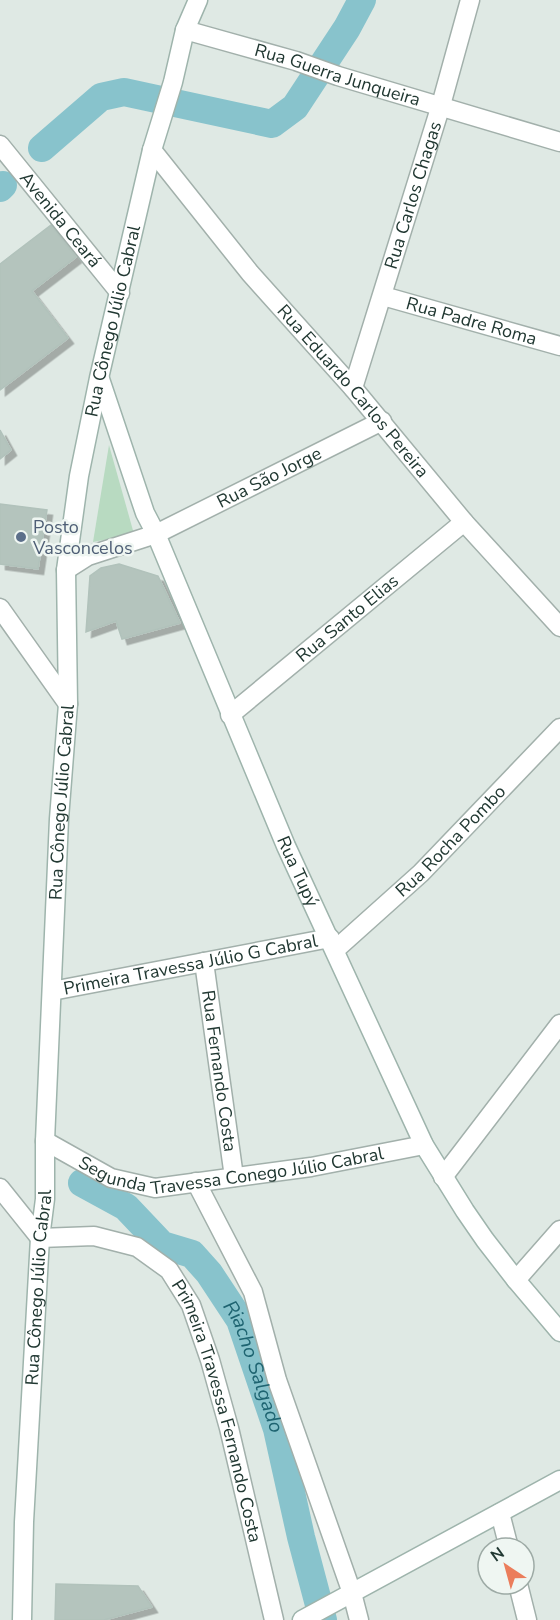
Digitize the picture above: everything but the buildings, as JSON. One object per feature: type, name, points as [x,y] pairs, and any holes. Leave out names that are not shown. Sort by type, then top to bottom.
[{"type":"street","name":"Rua Cônego Júlio Cabral","points":[[22,1620],[24,1522],[40,1238],[45,1199],[45,1144],[59,819],[68,704],[66,570],[79,476],[99,378],[152,150],[173,82],[185,30],[198,0]]},
{"type":"street","name":"Rua Carlos Chagas","points":[[353,388],[441,105],[470,0]]},
{"type":"street","name":"Rua Guerra Junqueira","points":[[185,30],[296,61],[338,76],[560,142]]},
{"type":"street","name":"Avenida Ceará","points":[[0,145],[120,293]]},
{"type":"street","name":"Rua Eduardo Carlos Pereira","points":[[152,150],[250,273],[382,421],[464,522],[560,627]]},
{"type":"street","name":"Rua Padre Roma","points":[[383,296],[560,346]]},
{"type":"street","name":"Rua Tupý","points":[[99,378],[145,513],[156,534],[230,715],[286,846],[424,1145],[480,1233],[560,1332]]},
{"type":"street","name":"Rua São Jorge","points":[[66,570],[88,556],[156,534],[382,421]]},
{"type":"street","name":"Rua Santo Elias","points":[[230,715],[464,522]]},
{"type":"street","points":[[0,608],[68,704]]},
{"type":"street","name":"Rua Rocha Pombo","points":[[332,944],[421,873],[560,728]]},
{"type":"street","name":"Primeira Travessa Júlio G Cabral","points":[[52,991],[204,962],[332,944]]},
{"type":"street","name":"Rua Fernando Costa","points":[[204,962],[234,1177]]},
{"type":"street","points":[[443,1177],[560,1024]]},
{"type":"street","name":"Segunda Travessa Conego Júlio Cabral","points":[[45,1144],[111,1179],[155,1188],[311,1167],[424,1145]]},
{"type":"street","points":[[196,1182],[253,1292],[278,1380],[359,1620]]},
{"type":"street","points":[[0,1188],[40,1238]]},
{"type":"street","points":[[516,1280],[560,1230]]},
{"type":"street","name":"Primeira Travessa Fernando Costa","points":[[40,1238],[94,1236],[137,1247],[169,1270],[191,1305],[210,1360],[229,1428],[274,1620]]},
{"type":"street","points":[[302,1620],[560,1480]]},
{"type":"street","points":[[500,1513],[506,1536]]},
{"type":"street","points":[[521,1596],[527,1620]]},
{"type":"green space","points":[[109,445],[134,534],[93,542]]},
{"type":"waterway","name":"Riacho Salgado","points":[[42,148],[101,97],[124,92],[272,124],[295,107],[347,28],[362,0]]},
{"type":"waterway","name":"Riacho Salgado","points":[[0,188],[3,185]]},
{"type":"waterway","name":"Riacho Salgado","points":[[82,1183],[126,1207],[162,1245],[192,1254],[209,1273],[240,1320],[277,1429],[301,1537],[323,1620]]},
{"type":"place","name":"Posto Vasconcelos","points":[[21,537]]}]
